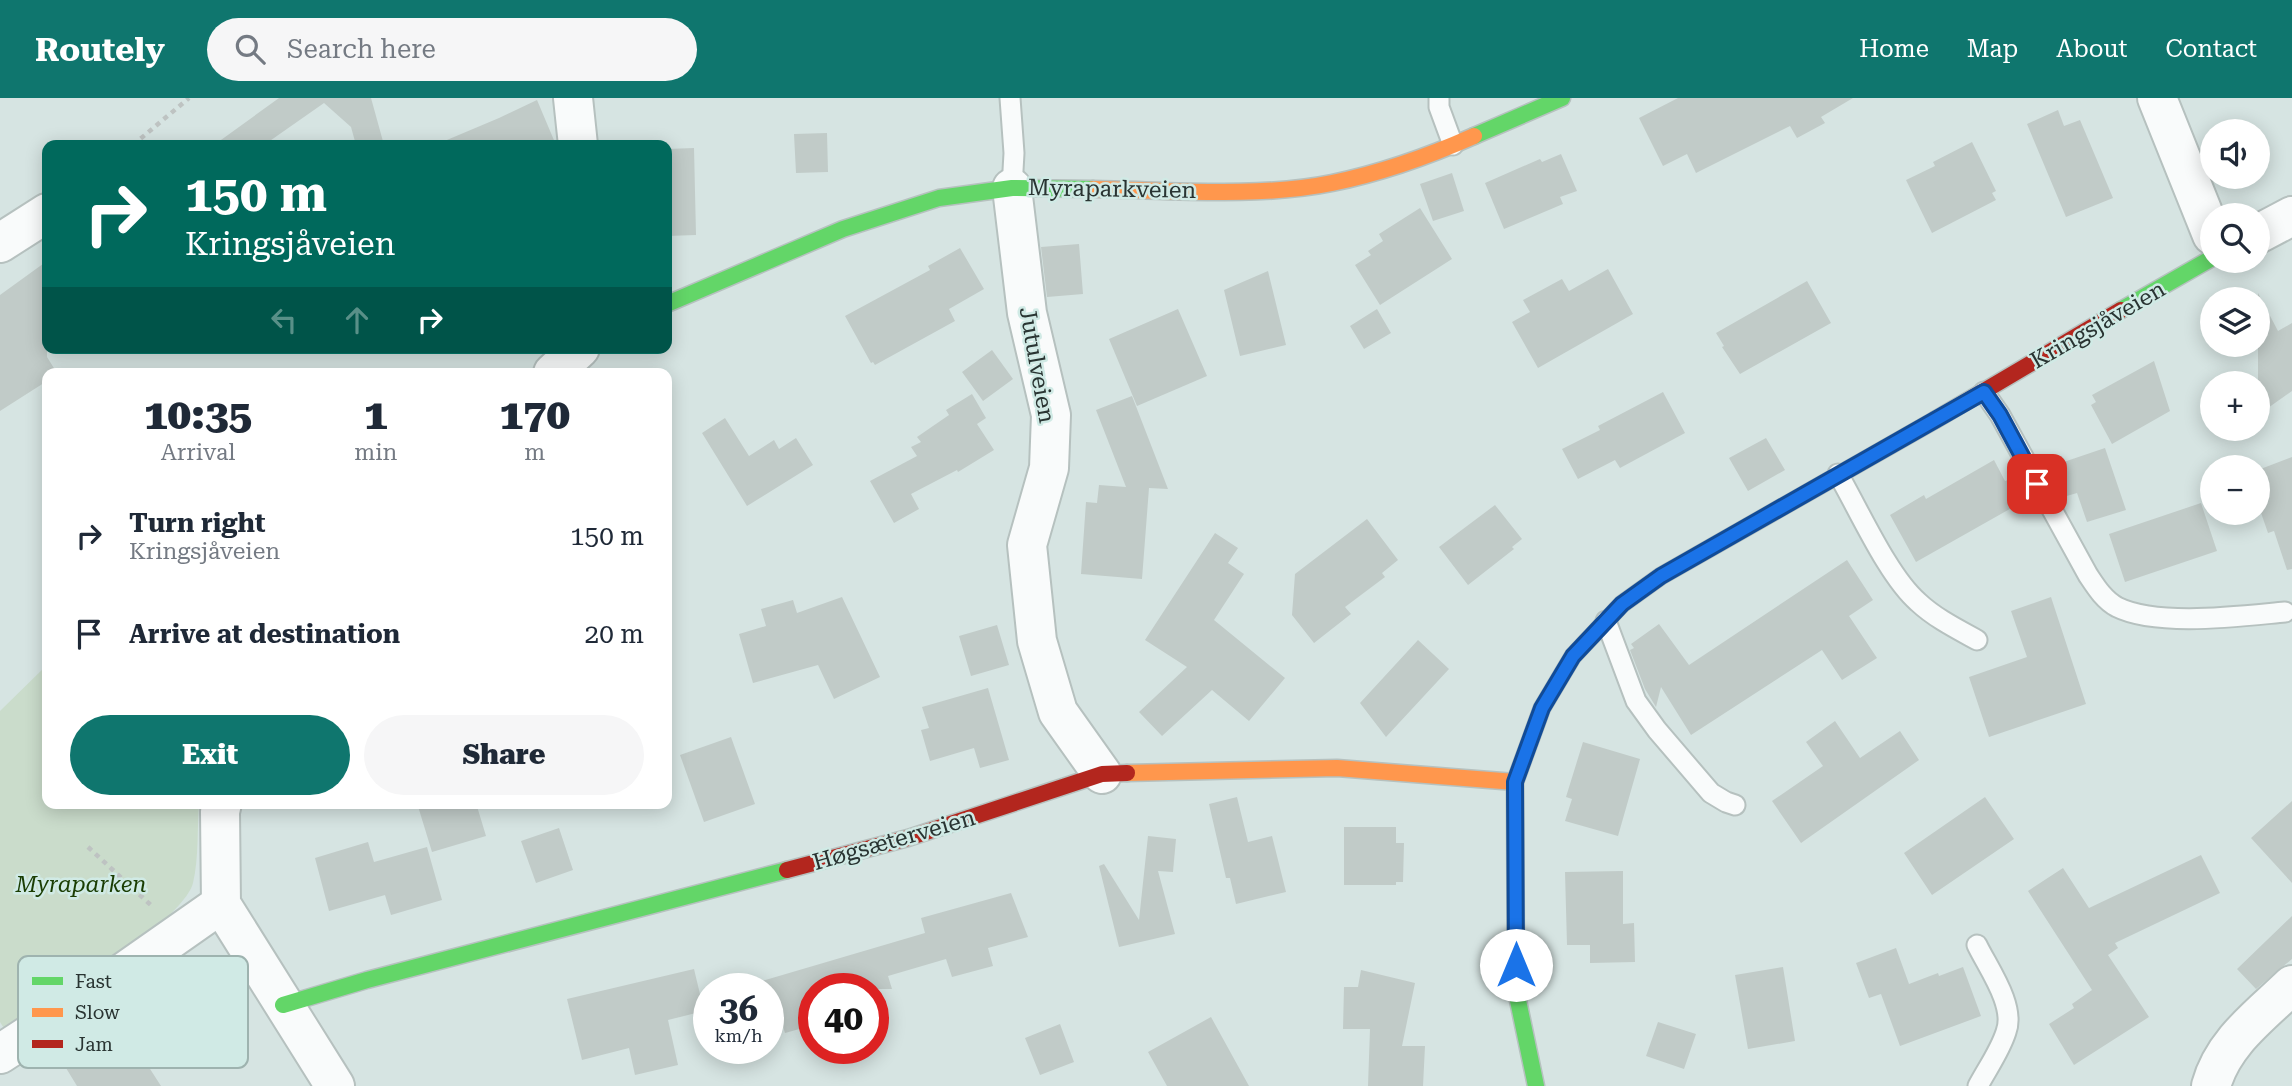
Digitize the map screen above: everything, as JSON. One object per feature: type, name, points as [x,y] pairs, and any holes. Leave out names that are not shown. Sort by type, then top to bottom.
[{"type":"street","points":[[573,98],[577,140]]},
{"type":"street","name":"Myraparkveien","points":[[672,302],[843,229],[939,198],[1012,188],[1254,191],[1331,183],[1405,163],[1562,98]]},
{"type":"street","points":[[2157,98],[2200,205]]},
{"type":"street","name":"Jutulveien","points":[[1012,188],[1027,313],[1051,415],[1049,468],[1027,545],[1037,641],[1058,712],[1102,774]]},
{"type":"street","points":[[0,243],[42,216]]},
{"type":"street","points":[[2270,228],[2292,216]]},
{"type":"street","name":"Kringsjåveien","points":[[1536,1086],[1516,991],[1515,782],[1542,708],[1573,656],[1622,604],[1661,576],[1984,392],[2073,337],[2200,265]]},
{"type":"street","points":[[558,368],[574,354]]},
{"type":"street","name":"Høgsæterveien","points":[[283,1005],[380,976],[908,838],[1102,774],[1337,768],[1515,782]]},
{"type":"street","points":[[221,809],[221,904],[335,1086]]},
{"type":"street","points":[[146,956],[221,904]]},
{"type":"street","points":[[2211,1086],[2217,1066],[2228,1048],[2292,985]]},
{"type":"street","points":[[0,1054],[18,1042]]},
{"type":"lane","points":[[1010,98],[1014,153],[1012,188]]},
{"type":"lane","points":[[1439,98],[1439,107],[1453,145]]},
{"type":"lane","points":[[1984,392],[2000,415],[2088,575],[2102,595],[2117,607],[2150,615],[2184,618],[2285,612]]},
{"type":"lane","points":[[1838,474],[1908,593],[1946,622],[1978,640]]},
{"type":"lane","points":[[1606,621],[1636,701],[1711,793],[1735,805]]},
{"type":"lane","points":[[1976,945],[2003,995],[2008,1016],[2007,1032],[1978,1086]]},
{"type":"path","points":[[139,140],[189,98]]},
{"type":"path","points":[[88,847],[180,933]]},
{"type":"green space","name":"Myraparken","points":[[42,670],[42,809],[199,809],[193,883],[184,899],[166,919],[121,956],[18,956],[18,1030],[9,1036],[0,1022],[0,711]]},
{"type":"building","points":[[279,98],[371,98],[383,140],[355,140],[351,127],[324,103],[271,140],[221,140]]},
{"type":"building","points":[[1678,98],[1853,98],[1821,117],[1825,123],[1797,138],[1790,126],[1696,173],[1687,154],[1663,166],[1639,118]]},
{"type":"building","points":[[537,100],[554,140],[447,140]]},
{"type":"building","points":[[2058,110],[2064,126],[2080,120],[2113,198],[2066,217],[2027,124]]},
{"type":"building","points":[[827,133],[828,172],[796,173],[794,134]]},
{"type":"building","points":[[1972,142],[1996,191],[1992,193],[1996,200],[1932,233],[1906,180],[1935,166],[1933,162]]},
{"type":"building","points":[[694,148],[696,235],[672,236],[672,149]]},
{"type":"building","points":[[1561,154],[1577,191],[1560,197],[1563,204],[1504,229],[1485,183],[1540,159],[1542,162]]},
{"type":"building","points":[[1452,173],[1464,211],[1433,221],[1420,184]]},
{"type":"building","points":[[1420,208],[1452,259],[1380,305],[1355,265],[1371,255],[1368,251],[1383,241],[1379,234]]},
{"type":"building","points":[[1079,244],[1083,294],[1047,297],[1041,247]]},
{"type":"building","points":[[960,248],[984,289],[949,309],[955,321],[875,365],[871,363],[845,316],[930,270],[928,266]]},
{"type":"building","points":[[42,265],[42,354],[47,354],[54,368],[42,368],[42,384],[0,411],[0,295]]},
{"type":"building","points":[[1608,269],[1633,314],[1538,368],[1512,322],[1530,312],[1523,300],[1562,279],[1569,291]]},
{"type":"building","points":[[1268,271],[1286,345],[1240,356],[1224,290]]},
{"type":"building","points":[[1807,281],[1831,323],[1740,374],[1716,333]]},
{"type":"building","points":[[1178,309],[1207,376],[1137,406],[1109,339]]},
{"type":"building","points":[[1377,309],[1391,333],[1364,349],[1350,326]]},
{"type":"building","points":[[2270,316],[2278,331],[2292,323],[2292,391],[2270,407],[2270,371],[2258,371],[2258,357],[2270,357]]},
{"type":"building","points":[[992,350],[1013,379],[983,401],[962,372]]},
{"type":"building","points":[[2154,361],[2170,411],[2112,444],[2091,405],[2096,402],[2092,395]]},
{"type":"building","points":[[1663,392],[1685,433],[1620,468],[1615,460],[1578,479],[1562,449],[1600,430],[1598,426]]},
{"type":"building","points":[[972,394],[986,418],[977,424],[994,450],[958,472],[957,470],[911,494],[919,509],[894,523],[870,481],[917,456],[911,447],[921,442],[917,437],[949,415],[946,410]]},
{"type":"building","points":[[1132,396],[1168,489],[1149,488],[1142,579],[1081,574],[1086,502],[1097,503],[1099,485],[1126,487],[1096,410]]},
{"type":"building","points":[[725,418],[749,456],[774,440],[779,449],[796,438],[813,465],[747,506],[702,433]]},
{"type":"building","points":[[1766,438],[1785,470],[1748,491],[1729,458]]},
{"type":"building","points":[[2105,448],[2126,510],[2087,522],[2077,493],[2063,497],[2057,482],[2052,485],[2043,469]]},
{"type":"building","points":[[2292,457],[2292,569],[2287,570],[2274,531],[2268,533],[2265,525],[2270,525],[2270,465]]},
{"type":"building","points":[[1994,460],[2005,481],[2020,476],[2031,497],[1916,562],[1890,515],[1924,495],[1926,499]]},
{"type":"building","points":[[2200,503],[2200,525],[2208,525],[2217,551],[2125,582],[2109,534]]},
{"type":"building","points":[[1495,505],[1522,539],[1512,547],[1514,549],[1468,585],[1439,547]]},
{"type":"building","points":[[1367,519],[1398,560],[1382,573],[1385,577],[1345,607],[1351,614],[1314,643],[1292,615],[1295,574]]},
{"type":"building","points":[[1215,533],[1238,548],[1228,563],[1244,574],[1214,620],[1285,678],[1249,721],[1212,690],[1162,736],[1139,712],[1187,667],[1145,640]]},
{"type":"building","points":[[1847,560],[1873,600],[1849,616],[1877,658],[1842,680],[1822,650],[1691,735],[1661,687],[1656,707],[1645,689],[1630,650],[1634,648],[1631,644],[1659,624],[1689,665]]},
{"type":"building","points":[[842,597],[880,677],[834,699],[818,665],[753,683],[739,634],[766,626],[761,609],[793,600],[797,613]]},
{"type":"building","points":[[2051,597],[2086,704],[1989,737],[1969,677],[2027,657],[2011,611]]},
{"type":"building","points":[[997,625],[1009,665],[971,676],[959,636]]},
{"type":"building","points":[[1418,640],[1449,669],[1386,737],[1360,703]]},
{"type":"building","points":[[988,688],[1009,760],[980,768],[974,748],[930,761],[921,730],[929,728],[922,707]]},
{"type":"building","points":[[1835,721],[1860,758],[1900,731],[1919,760],[1801,843],[1772,801],[1823,766],[1806,742]]},
{"type":"building","points":[[731,737],[755,804],[704,822],[680,755]]},
{"type":"building","points":[[1583,742],[1640,759],[1618,836],[1565,821],[1572,799],[1566,797]]},
{"type":"building","points":[[1237,797],[1248,842],[1272,836],[1286,892],[1236,904],[1230,878],[1226,878],[1209,804]]},
{"type":"building","points":[[1985,797],[2014,839],[1932,895],[1904,853]]},
{"type":"building","points":[[2292,801],[2292,883],[2251,838]]},
{"type":"building","points":[[419,809],[478,809],[486,836],[432,852]]},
{"type":"building","points":[[1344,827],[1396,827],[1396,843],[1404,843],[1403,882],[1396,882],[1396,885],[1344,885]]},
{"type":"building","points":[[559,828],[573,870],[536,883],[521,841]]},
{"type":"building","points":[[1148,836],[1176,839],[1173,872],[1158,871],[1175,934],[1119,947],[1099,866],[1104,864],[1139,920]]},
{"type":"building","points":[[368,842],[374,862],[427,847],[442,900],[391,915],[385,895],[329,911],[315,858]]},
{"type":"building","points":[[2201,855],[2220,893],[2115,943],[2118,948],[2108,955],[2149,1017],[2074,1065],[2049,1024],[2074,1008],[2072,1004],[2092,990],[2028,891],[2063,868],[2089,908]]},
{"type":"building","points":[[1623,871],[1623,924],[1634,923],[1635,962],[1590,963],[1590,945],[1567,945],[1565,872]]},
{"type":"building","points":[[1011,893],[1028,937],[988,948],[993,966],[952,977],[946,959],[889,976],[889,973],[798,973],[798,1029],[785,1033],[784,975],[925,933],[921,918]]},
{"type":"building","points":[[2292,916],[2292,959],[2256,989],[2237,969]]},
{"type":"building","points":[[1896,948],[1909,984],[1963,967],[1981,1016],[1900,1046],[1881,994],[1869,998],[1856,963]]},
{"type":"building","points":[[1783,967],[1795,1041],[1748,1049],[1735,975]]},
{"type":"building","points":[[694,969],[695,973],[693,1014],[668,1020],[678,1065],[635,1075],[629,1048],[582,1060],[567,999]]},
{"type":"building","points":[[1361,970],[1415,983],[1402,1046],[1425,1046],[1423,1086],[1368,1086],[1370,1029],[1343,1029],[1344,987],[1358,987]]},
{"type":"building","points":[[1211,1017],[1249,1086],[1167,1086],[1148,1052]]},
{"type":"building","points":[[1658,1022],[1696,1034],[1684,1069],[1646,1056]]},
{"type":"building","points":[[1060,1024],[1074,1062],[1040,1075],[1025,1038]]},
{"type":"building","points":[[66,1068],[149,1068],[161,1086],[77,1086]]},
{"type":"traffic: fast","points":[[1474,136],[1562,98]]},
{"type":"traffic: fast","points":[[672,302],[843,229],[939,198],[1012,188],[1093,189]]},
{"type":"traffic: fast","points":[[2121,310],[2200,265]]},
{"type":"traffic: fast","points":[[1536,1086],[1516,991],[1515,782],[1542,708],[1573,656],[1622,604],[1661,576],[1935,420]]},
{"type":"traffic: fast","points":[[283,1005],[367,980],[787,870]]},
{"type":"traffic: slow","points":[[1093,189],[1244,192],[1304,188],[1387,169],[1474,136]]},
{"type":"traffic: slow","points":[[1127,773],[1337,768],[1515,782]]},
{"type":"traffic: jam","points":[[1935,420],[2121,310]]},
{"type":"traffic: jam","points":[[787,870],[908,838],[1102,774],[1127,773]]},
{"type":"route","points":[[1516,965],[1515,782],[1542,708],[1573,656],[1622,604],[1661,576],[1984,392],[2000,415],[2037,484]]}]
